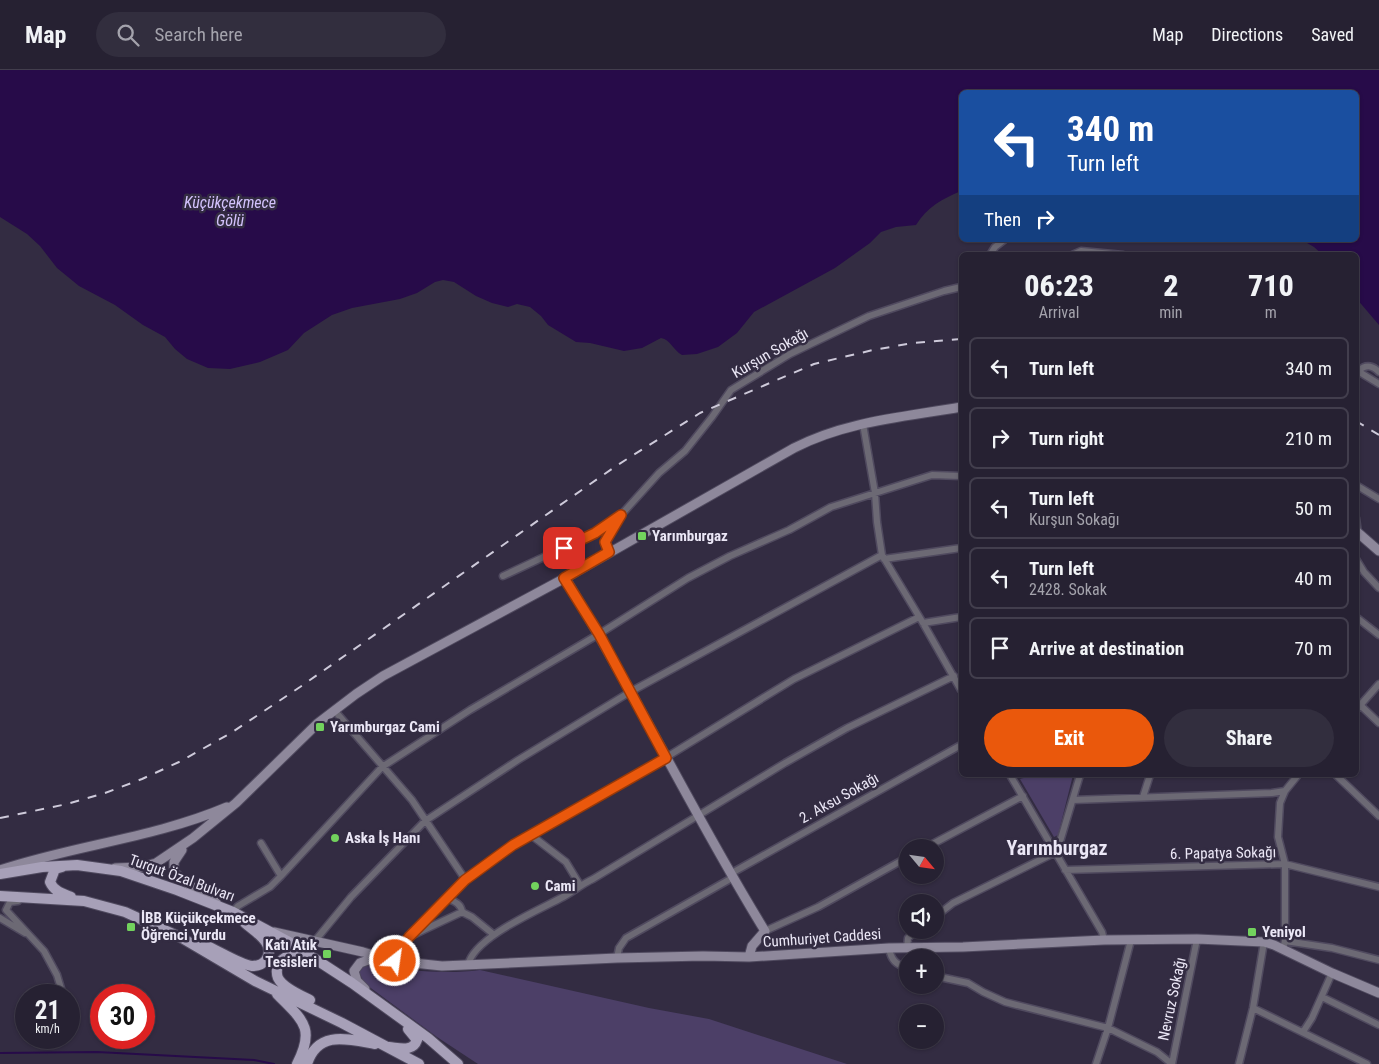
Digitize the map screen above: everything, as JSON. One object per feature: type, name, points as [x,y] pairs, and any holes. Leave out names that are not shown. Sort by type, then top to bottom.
[{"type":"main road","name":"Turgut Özal Bulvarı","points":[[0,872],[77,865],[121,871],[233,912],[289,942],[352,983],[428,1038],[458,1064]]},
{"type":"main road","points":[[77,865],[55,870],[50,882],[53,888],[58,892],[84,901],[125,912],[182,938],[255,981],[418,1064]]},
{"type":"main road","points":[[0,896],[84,901]]},
{"type":"main road","points":[[182,938],[216,949],[247,964],[258,965],[263,963],[269,953],[269,946],[233,912]]},
{"type":"main road","points":[[352,983],[294,956],[284,958],[277,966],[278,978],[282,983],[333,1013],[362,1034]]},
{"type":"main road","points":[[273,989],[299,1018],[306,1030],[307,1038],[298,1064]]},
{"type":"main road","points":[[307,1064],[314,1050],[333,1039],[342,1038],[410,1049],[416,1044],[417,1040],[408,1029],[375,1000]]},
{"type":"street","points":[[992,252],[1001,242]]},
{"type":"street","points":[[1079,252],[1092,252]]},
{"type":"street","name":"Kurşun Sokağı","points":[[609,552],[605,542],[621,515],[659,473],[685,451],[731,390],[790,354],[869,316],[959,287]]},
{"type":"street","points":[[1359,370],[1368,366],[1379,372]]},
{"type":"street","points":[[1359,372],[1379,384]]},
{"type":"street","points":[[101,868],[142,867],[156,863],[193,838],[236,803],[306,734],[334,710],[383,676],[564,578],[802,444],[821,435],[863,424],[959,407]]},
{"type":"street","points":[[863,424],[875,493],[876,522],[883,557],[959,684]]},
{"type":"street","points":[[193,838],[176,856],[174,872],[184,882],[233,912],[238,906],[270,887],[382,767],[470,710],[599,634],[688,578],[730,556],[789,530],[831,506],[932,475],[959,476]]},
{"type":"street","points":[[1359,488],[1379,499]]},
{"type":"street","points":[[503,576],[595,533],[621,515]]},
{"type":"street","points":[[1359,534],[1379,551]]},
{"type":"street","points":[[314,942],[351,897],[425,821],[518,760],[630,692],[883,557],[959,548]]},
{"type":"street","points":[[1359,564],[1379,588]]},
{"type":"street","points":[[564,578],[599,634],[731,876],[766,931]]},
{"type":"street","points":[[395,961],[398,952],[409,937],[446,898],[465,880],[513,845],[666,758],[794,679],[919,617]]},
{"type":"street","points":[[923,623],[959,617]]},
{"type":"street","points":[[1359,619],[1379,635]]},
{"type":"street","points":[[468,965],[471,957],[493,934],[566,895],[785,763],[847,728],[954,676]]},
{"type":"street","points":[[1359,704],[1379,684]]},
{"type":"street","points":[[1359,706],[1379,723]]},
{"type":"street","points":[[334,710],[382,767],[407,793],[465,880]]},
{"type":"street","name":"2. Aksu Sokağı","points":[[617,958],[619,948],[626,938],[959,746]]},
{"type":"street","points":[[1011,777],[1102,932],[1104,940]]},
{"type":"street","points":[[944,910],[953,903],[1056,852],[1079,777]]},
{"type":"street","points":[[1143,797],[1149,777]]},
{"type":"street","points":[[1296,777],[1285,791],[1280,803],[1278,818],[1278,837],[1285,864],[1284,945],[1332,948],[1379,960]]},
{"type":"street","points":[[1338,777],[1379,816]]},
{"type":"street","points":[[1073,800],[1285,791]]},
{"type":"street","points":[[942,839],[1023,796]]},
{"type":"street","points":[[0,872],[57,854],[169,828],[236,803]]},
{"type":"street","points":[[531,835],[566,862],[580,885]]},
{"type":"street","points":[[261,843],[281,876]]},
{"type":"street","points":[[749,957],[752,946],[766,931],[818,907],[899,861]]},
{"type":"street","name":"6. Papatya Sokağı","points":[[1065,870],[1285,864],[1379,888]]},
{"type":"street","points":[[50,898],[30,902],[14,901],[10,902],[7,906],[8,913],[44,951],[51,962],[59,984]]},
{"type":"street","points":[[446,898],[456,903],[462,912],[472,917],[493,934]]},
{"type":"street","points":[[409,937],[462,912]]},
{"type":"street","points":[[0,918],[33,939]]},
{"type":"street","name":"Cumhuriyet Caddesi","points":[[269,931],[364,952],[395,961],[442,966],[617,958],[749,957],[889,948],[964,947],[1104,940],[1197,939],[1264,942],[1284,945],[1332,974],[1379,994]]},
{"type":"street","points":[[907,948],[908,939]]},
{"type":"street","name":"Nevruz Sokağı","points":[[1172,1064],[1197,939]]},
{"type":"street","points":[[1096,1064],[1108,1028],[1131,940]]},
{"type":"street","points":[[1240,1064],[1253,1008],[1264,942]]},
{"type":"street","points":[[889,948],[891,957],[899,965]]},
{"type":"street","points":[[375,1000],[357,980],[354,971],[356,966],[364,960],[377,957]]},
{"type":"street","points":[[1303,1032],[1312,1018],[1332,974]]},
{"type":"street","points":[[944,978],[968,983],[982,992],[1005,1002],[1108,1028],[1157,1052],[1172,1064]]},
{"type":"street","points":[[1322,997],[1379,1025]]},
{"type":"street","points":[[1253,1008],[1367,1064]]},
{"type":"shaded area","points":[[1027,777],[1072,777],[1058,835],[1054,837],[1020,779]]},
{"type":"shaded area","points":[[369,964],[438,972],[480,970],[649,1008],[709,1019],[847,1064],[478,1064],[437,1037],[364,983],[358,969]]},
{"type":"water","name":"Küçükçekmece Gölü","points":[[0,70],[1379,70],[1379,325],[1359,302],[1359,252],[1320,252],[1305,242],[1359,242],[1359,90],[959,90],[959,192],[936,204],[925,213],[916,225],[896,227],[881,232],[870,243],[835,268],[754,312],[737,333],[718,347],[697,354],[682,355],[661,338],[642,348],[624,351],[590,343],[576,342],[548,325],[530,307],[517,304],[508,307],[492,303],[476,296],[454,282],[443,280],[400,299],[352,308],[332,315],[304,333],[288,350],[260,362],[230,369],[208,368],[187,359],[165,337],[143,325],[115,305],[79,286],[57,268],[40,246],[27,234],[0,217]]},
{"type":"waterway","points":[[0,1053],[97,1052],[254,1060],[274,1064]]},
{"type":"railway","points":[[0,818],[67,804],[105,793],[179,762],[231,733],[300,687],[616,466],[700,413],[814,364],[913,343],[959,339]]},
{"type":"railway","points":[[1359,423],[1379,435]]},
{"type":"place","name":"Yarımburgaz","points":[[642,536]]},
{"type":"place","name":"Yarımburgaz Cami","points":[[320,727]]},
{"type":"place","name":"Aska İş Hanı","points":[[335,838]]},
{"type":"place","name":"Cami","points":[[535,886]]},
{"type":"place","name":"İBB Küçükçekmece Öğrenci Yurdu","points":[[131,927]]},
{"type":"place","name":"Yeniyol","points":[[1252,932]]},
{"type":"place","name":"Katı Atık Tesisleri","points":[[327,954]]},
{"type":"district","name":"Yarımburgaz","points":[[1057,848]]},
{"type":"route","points":[[395,961],[398,952],[409,937],[465,880],[513,845],[666,758],[599,634],[564,578],[609,552],[605,542],[621,515],[595,533],[564,548]]}]
